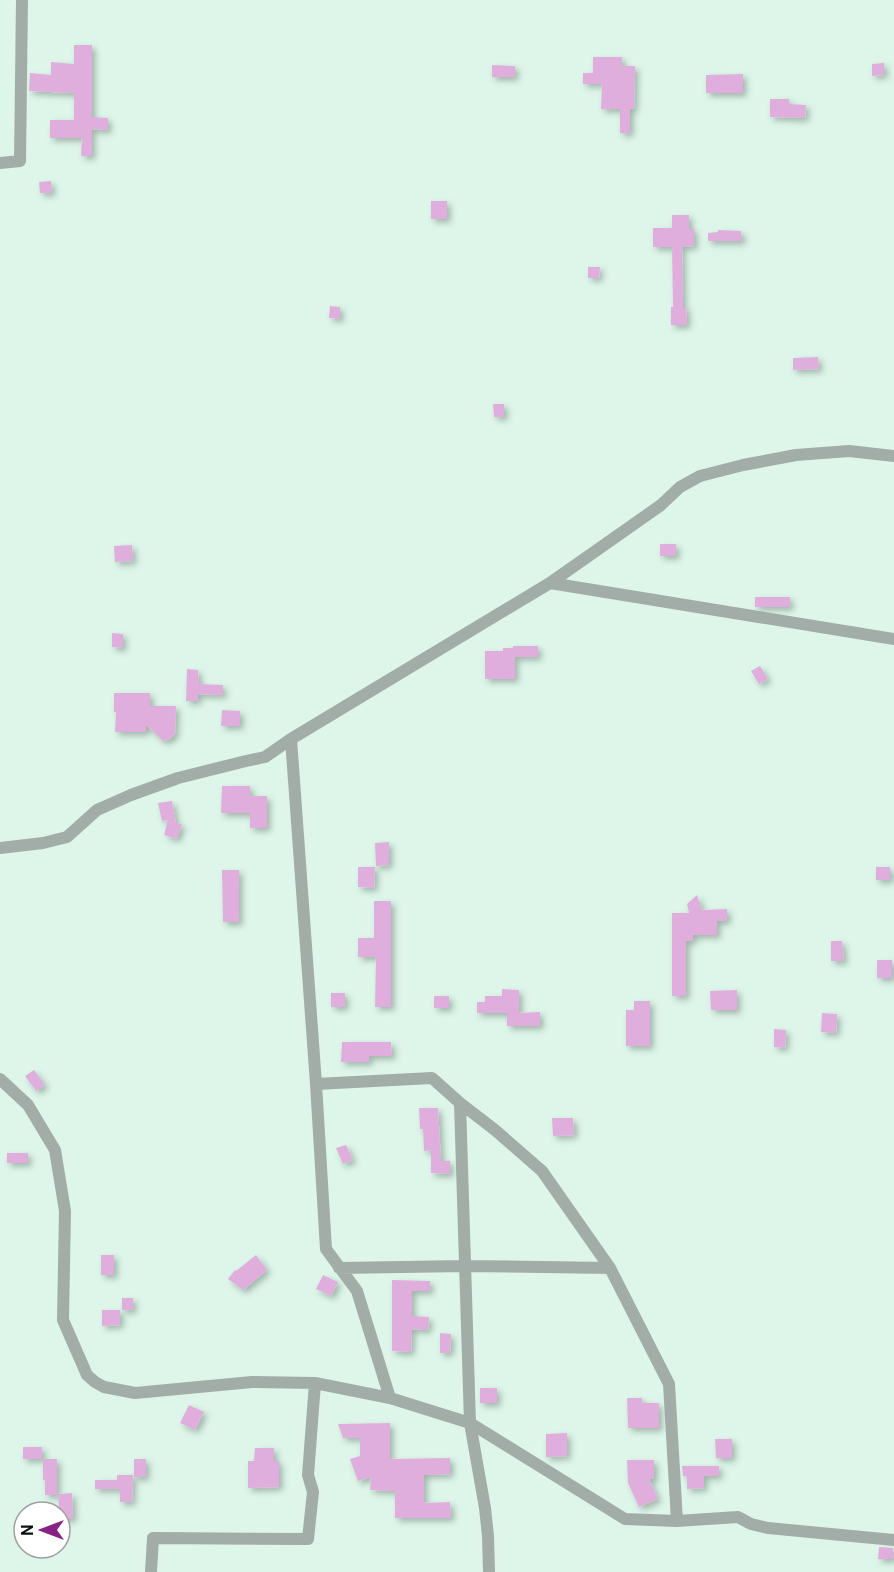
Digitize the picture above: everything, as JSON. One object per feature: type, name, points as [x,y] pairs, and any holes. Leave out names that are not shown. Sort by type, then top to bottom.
[{"type":"street","points":[[0,164],[20,162],[22,0]]},
{"type":"street","points":[[0,848],[42,843],[67,837],[97,810],[131,795],[178,778],[265,757],[291,739],[550,583],[661,505],[680,487],[700,476],[796,455],[849,451],[894,456]]},
{"type":"street","points":[[550,583],[894,639]]},
{"type":"street","points":[[291,739],[326,1249],[357,1291],[390,1398]]},
{"type":"street","points":[[316,1084],[432,1077],[542,1171],[610,1268],[669,1384],[677,1521]]},
{"type":"street","points":[[0,1079],[28,1105],[55,1150],[65,1211],[63,1320],[87,1375],[95,1383],[135,1394],[252,1382],[315,1383],[390,1398],[470,1423],[625,1520],[677,1521],[738,1517],[751,1524],[768,1528],[894,1540]]},
{"type":"street","points":[[460,1103],[470,1423],[489,1536],[489,1572]]},
{"type":"street","points":[[339,1268],[465,1266],[610,1268]]},
{"type":"street","points":[[151,1572],[153,1538],[308,1539],[313,1492],[308,1475],[315,1383]]},
{"type":"building","points":[[74,45],[92,45],[92,117],[108,118],[108,130],[92,129],[92,156],[81,156],[82,138],[50,138],[50,120],[74,120],[74,93],[29,91],[30,73],[51,75],[51,62],[74,64]]},
{"type":"building","points":[[593,57],[622,57],[622,66],[635,66],[634,109],[630,109],[630,133],[620,133],[620,109],[601,109],[602,84],[583,84],[583,73],[593,73]]},
{"type":"building","points":[[884,63],[884,75],[872,76],[872,64]]},
{"type":"building","points":[[492,65],[515,66],[515,77],[492,77]]},
{"type":"building","points":[[743,74],[743,93],[706,93],[706,75]]},
{"type":"building","points":[[770,99],[789,99],[789,104],[806,105],[805,118],[770,117]]},
{"type":"building","points":[[51,181],[52,193],[40,193],[39,182]]},
{"type":"building","points":[[431,201],[447,201],[447,219],[431,219]]},
{"type":"building","points":[[672,215],[689,215],[689,229],[694,229],[694,246],[682,247],[683,307],[686,307],[687,325],[671,325],[672,247],[653,247],[653,228],[672,228]]},
{"type":"building","points":[[718,230],[741,231],[742,241],[708,241],[708,233],[718,232]]},
{"type":"building","points":[[588,267],[600,267],[599,278],[588,278]]},
{"type":"building","points":[[330,306],[340,307],[340,319],[329,318]]},
{"type":"building","points":[[818,357],[819,369],[793,370],[793,358]]},
{"type":"building","points":[[493,404],[504,404],[504,417],[494,417]]},
{"type":"building","points":[[660,544],[676,544],[676,556],[660,556]]},
{"type":"building","points":[[132,545],[133,561],[115,562],[114,546]]},
{"type":"building","points":[[755,597],[790,597],[790,607],[755,607]]},
{"type":"building","points":[[112,633],[123,634],[123,648],[112,647]]},
{"type":"building","points":[[513,646],[538,646],[538,657],[515,657],[515,679],[485,679],[485,651],[503,651],[503,648],[513,648]]},
{"type":"building","points":[[760,666],[768,679],[759,684],[751,671]]},
{"type":"building","points":[[187,669],[198,670],[199,684],[223,685],[223,695],[198,694],[198,701],[186,701]]},
{"type":"building","points":[[114,693],[150,693],[150,706],[176,706],[175,734],[163,741],[146,725],[146,732],[115,732]]},
{"type":"building","points":[[222,710],[240,711],[240,726],[221,726]]},
{"type":"building","points":[[222,786],[250,786],[250,796],[267,796],[267,828],[250,828],[250,813],[221,813]]},
{"type":"building","points":[[172,801],[176,823],[182,824],[177,839],[164,835],[168,820],[162,821],[158,803]]},
{"type":"building","points":[[389,842],[389,865],[376,866],[375,843]]},
{"type":"building","points":[[358,867],[375,867],[374,888],[358,887]]},
{"type":"building","points":[[876,867],[890,867],[890,880],[876,880]]},
{"type":"building","points":[[222,870],[239,870],[239,922],[223,922]]},
{"type":"building","points":[[697,895],[702,910],[727,909],[727,921],[717,921],[717,935],[693,935],[693,941],[686,941],[686,996],[672,996],[672,913],[689,913],[687,904]]},
{"type":"building","points":[[374,901],[391,901],[391,1007],[375,1007],[376,957],[358,957],[358,938],[374,938]]},
{"type":"building","points":[[831,941],[842,941],[844,961],[831,961]]},
{"type":"building","points":[[877,960],[892,960],[892,978],[877,978]]},
{"type":"building","points":[[502,989],[519,990],[519,1013],[540,1012],[540,1026],[507,1026],[507,1013],[477,1013],[477,1002],[485,1002],[485,996],[502,996]]},
{"type":"building","points":[[737,990],[737,1010],[711,1010],[710,991]]},
{"type":"building","points":[[331,993],[345,993],[345,1007],[331,1007]]},
{"type":"building","points":[[434,996],[449,996],[449,1008],[434,1008]]},
{"type":"building","points":[[634,1001],[650,1001],[650,1046],[626,1046],[626,1010],[634,1010]]},
{"type":"building","points":[[822,1013],[837,1014],[836,1033],[821,1032]]},
{"type":"building","points":[[774,1029],[786,1030],[785,1048],[774,1047]]},
{"type":"building","points":[[342,1042],[391,1042],[392,1056],[369,1056],[369,1062],[341,1062]]},
{"type":"building","points":[[34,1070],[45,1085],[36,1091],[25,1076]]},
{"type":"building","points":[[419,1108],[438,1108],[441,1161],[450,1161],[450,1174],[431,1173],[431,1150],[424,1151]]},
{"type":"building","points":[[552,1118],[573,1118],[574,1135],[553,1136]]},
{"type":"building","points":[[346,1145],[353,1160],[343,1164],[336,1148]]},
{"type":"building","points":[[7,1153],[28,1153],[28,1163],[7,1163]]},
{"type":"building","points":[[101,1255],[114,1255],[114,1275],[101,1275]]},
{"type":"building","points":[[256,1255],[267,1270],[243,1290],[228,1279],[235,1270]]},
{"type":"building","points":[[323,1275],[338,1282],[331,1296],[316,1289]]},
{"type":"building","points":[[392,1280],[430,1281],[430,1291],[412,1291],[412,1316],[429,1317],[428,1330],[412,1329],[411,1352],[392,1351]]},
{"type":"building","points":[[122,1298],[133,1298],[133,1310],[122,1310]]},
{"type":"building","points":[[102,1310],[120,1310],[120,1325],[102,1326]]},
{"type":"building","points":[[440,1333],[451,1334],[450,1353],[440,1353]]},
{"type":"building","points":[[480,1388],[497,1388],[497,1403],[480,1403]]},
{"type":"building","points":[[627,1398],[642,1398],[642,1403],[659,1403],[659,1428],[628,1428]]},
{"type":"building","points":[[189,1405],[204,1412],[195,1430],[180,1423]]},
{"type":"building","points":[[390,1423],[390,1459],[450,1458],[450,1474],[424,1475],[424,1503],[450,1502],[451,1518],[395,1518],[395,1491],[370,1490],[371,1477],[358,1481],[350,1459],[360,1456],[360,1438],[343,1438],[338,1424]]},
{"type":"building","points":[[567,1433],[567,1456],[546,1457],[546,1434]]},
{"type":"building","points":[[715,1439],[732,1439],[732,1458],[716,1458]]},
{"type":"building","points":[[23,1447],[42,1447],[42,1459],[23,1459]]},
{"type":"building","points":[[255,1448],[274,1448],[274,1461],[279,1461],[279,1487],[248,1488],[248,1461],[254,1461]]},
{"type":"building","points":[[43,1459],[57,1459],[57,1495],[45,1495]]},
{"type":"building","points":[[134,1459],[146,1459],[146,1477],[134,1477]]},
{"type":"building","points":[[627,1460],[654,1460],[654,1479],[649,1479],[658,1499],[639,1507],[628,1483]]},
{"type":"building","points":[[682,1466],[719,1466],[719,1476],[704,1476],[704,1488],[687,1489],[687,1476],[683,1476]]},
{"type":"building","points":[[117,1475],[133,1475],[132,1502],[120,1502],[120,1489],[95,1489],[95,1480],[117,1480]]},
{"type":"building","points":[[72,1493],[73,1519],[72,1500],[58,1500],[58,1494]]},
{"type":"building","points":[[879,1547],[893,1548],[893,1559],[878,1559]]}]
